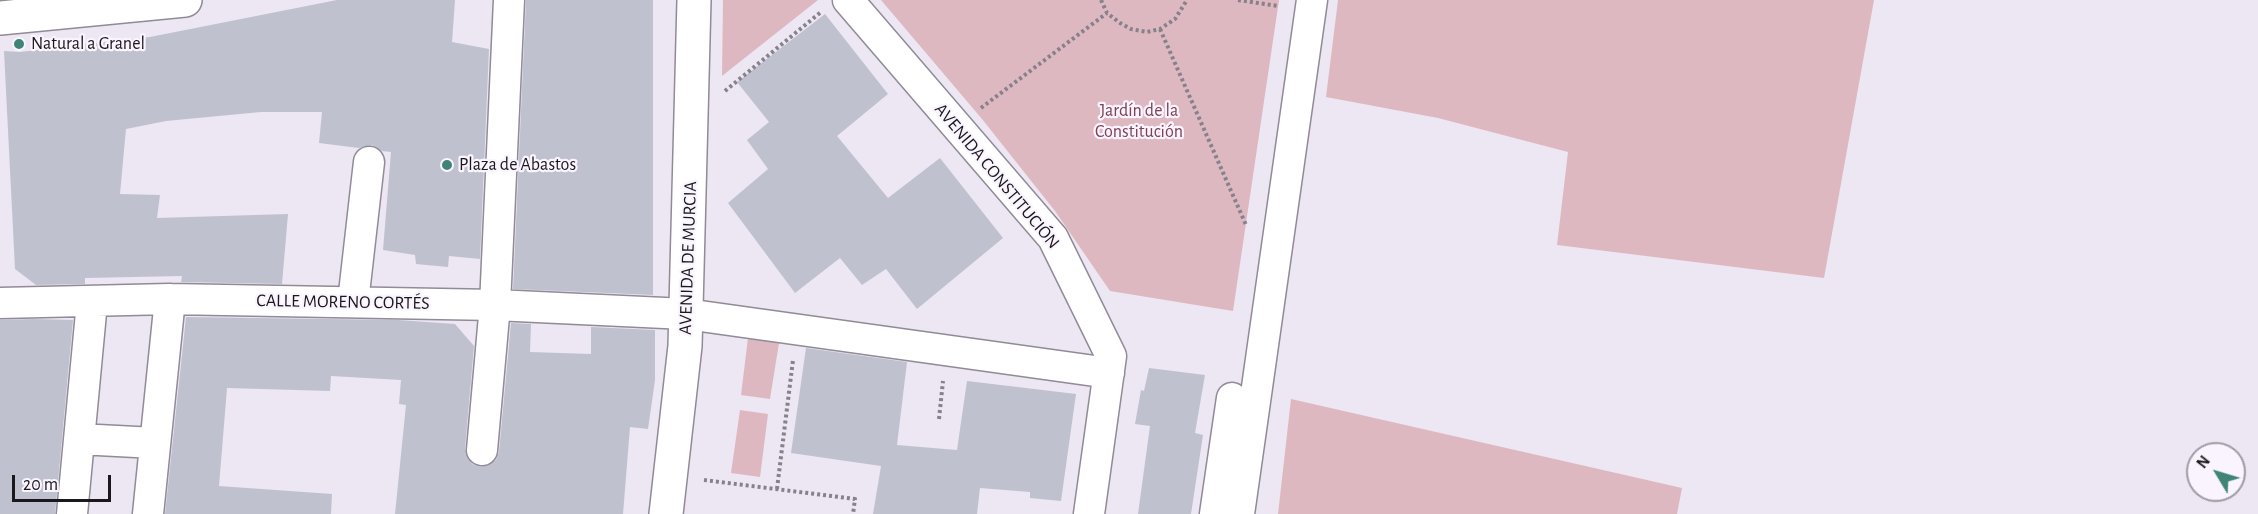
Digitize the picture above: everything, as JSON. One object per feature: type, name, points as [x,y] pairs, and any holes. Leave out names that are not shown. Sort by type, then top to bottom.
[{"type":"street","points":[[0,18],[185,0]]},
{"type":"street","points":[[482,450],[495,305],[509,0]]},
{"type":"street","name":"AVENIDA DE MURCIA","points":[[666,514],[685,346],[694,0]]},
{"type":"street","points":[[1239,514],[1312,0]]},
{"type":"street","name":"AVENIDA CONSTITUCIÓN","points":[[837,4],[956,126],[1053,238],[1111,356],[1089,514]]},
{"type":"street","points":[[353,302],[369,162]]},
{"type":"street","points":[[148,514],[170,299]]},
{"type":"street","name":"CALLE MORENO CORTÉS","points":[[0,303],[170,299],[495,305],[686,314],[1109,373]]},
{"type":"street","points":[[72,514],[92,302]]},
{"type":"street","points":[[1215,514],[1232,398]]},
{"type":"street","points":[[79,439],[155,443]]},
{"type":"path","points":[[1101,0],[1107,13],[1131,29],[1147,32],[1160,29],[1175,19],[1187,0]]},
{"type":"path","points":[[1238,0],[1278,6]]},
{"type":"path","points":[[692,118],[837,4]]},
{"type":"path","points":[[956,126],[1107,13]]},
{"type":"path","points":[[1160,29],[1246,225]]},
{"type":"path","points":[[777,489],[797,329]]},
{"type":"path","points":[[670,476],[855,499],[853,514]]},
{"type":"green space","points":[[723,0],[818,0],[722,76]]},
{"type":"green space","name":"Jardín de la Constitución","points":[[881,0],[1279,0],[1233,311],[1110,291],[1055,211],[982,119]]},
{"type":"green space","points":[[1338,0],[1874,0],[1824,278],[1557,245],[1568,152],[1438,118],[1326,97]]},
{"type":"green space","points":[[748,338],[779,343],[770,399],[741,395]]},
{"type":"green space","points":[[1291,399],[1682,488],[1677,514],[1278,514]]},
{"type":"green space","points":[[740,410],[768,414],[760,477],[731,473]]},
{"type":"building","points":[[337,0],[455,0],[452,42],[489,49],[480,259],[449,256],[448,267],[416,264],[415,255],[383,250],[391,152],[382,151],[372,145],[359,148],[319,143],[322,112],[261,112],[166,121],[126,129],[120,194],[160,195],[157,218],[288,214],[282,284],[181,282],[182,276],[85,278],[85,284],[36,285],[15,269],[4,51],[20,52],[150,37]]},
{"type":"building","points":[[526,0],[653,0],[653,295],[513,289]]},
{"type":"building","points":[[825,14],[888,94],[837,136],[888,198],[940,158],[1003,238],[917,309],[886,269],[862,285],[840,258],[795,293],[728,203],[768,169],[747,140],[769,122],[737,82]]},
{"type":"building","points":[[186,317],[398,320],[455,324],[474,346],[465,449],[472,464],[481,467],[496,460],[499,452],[511,323],[531,324],[530,352],[591,354],[591,327],[655,330],[655,380],[648,429],[630,427],[623,514],[395,514],[406,405],[399,404],[401,380],[331,376],[330,391],[227,388],[219,486],[332,494],[331,514],[165,514]]},
{"type":"building","points":[[0,320],[73,320],[55,514],[0,514]]},
{"type":"building","points":[[806,348],[907,362],[897,445],[957,450],[967,381],[1076,394],[1061,501],[1030,498],[1030,492],[980,488],[977,514],[873,514],[881,466],[791,453]]},
{"type":"building","points":[[1149,368],[1205,375],[1195,433],[1203,435],[1191,514],[1138,514],[1150,426],[1135,424],[1141,390],[1144,391]]},
{"type":"place","name":"Natural a Granel","points":[[19,44]]},
{"type":"place","name":"Plaza de Abastos","points":[[447,165]]}]
